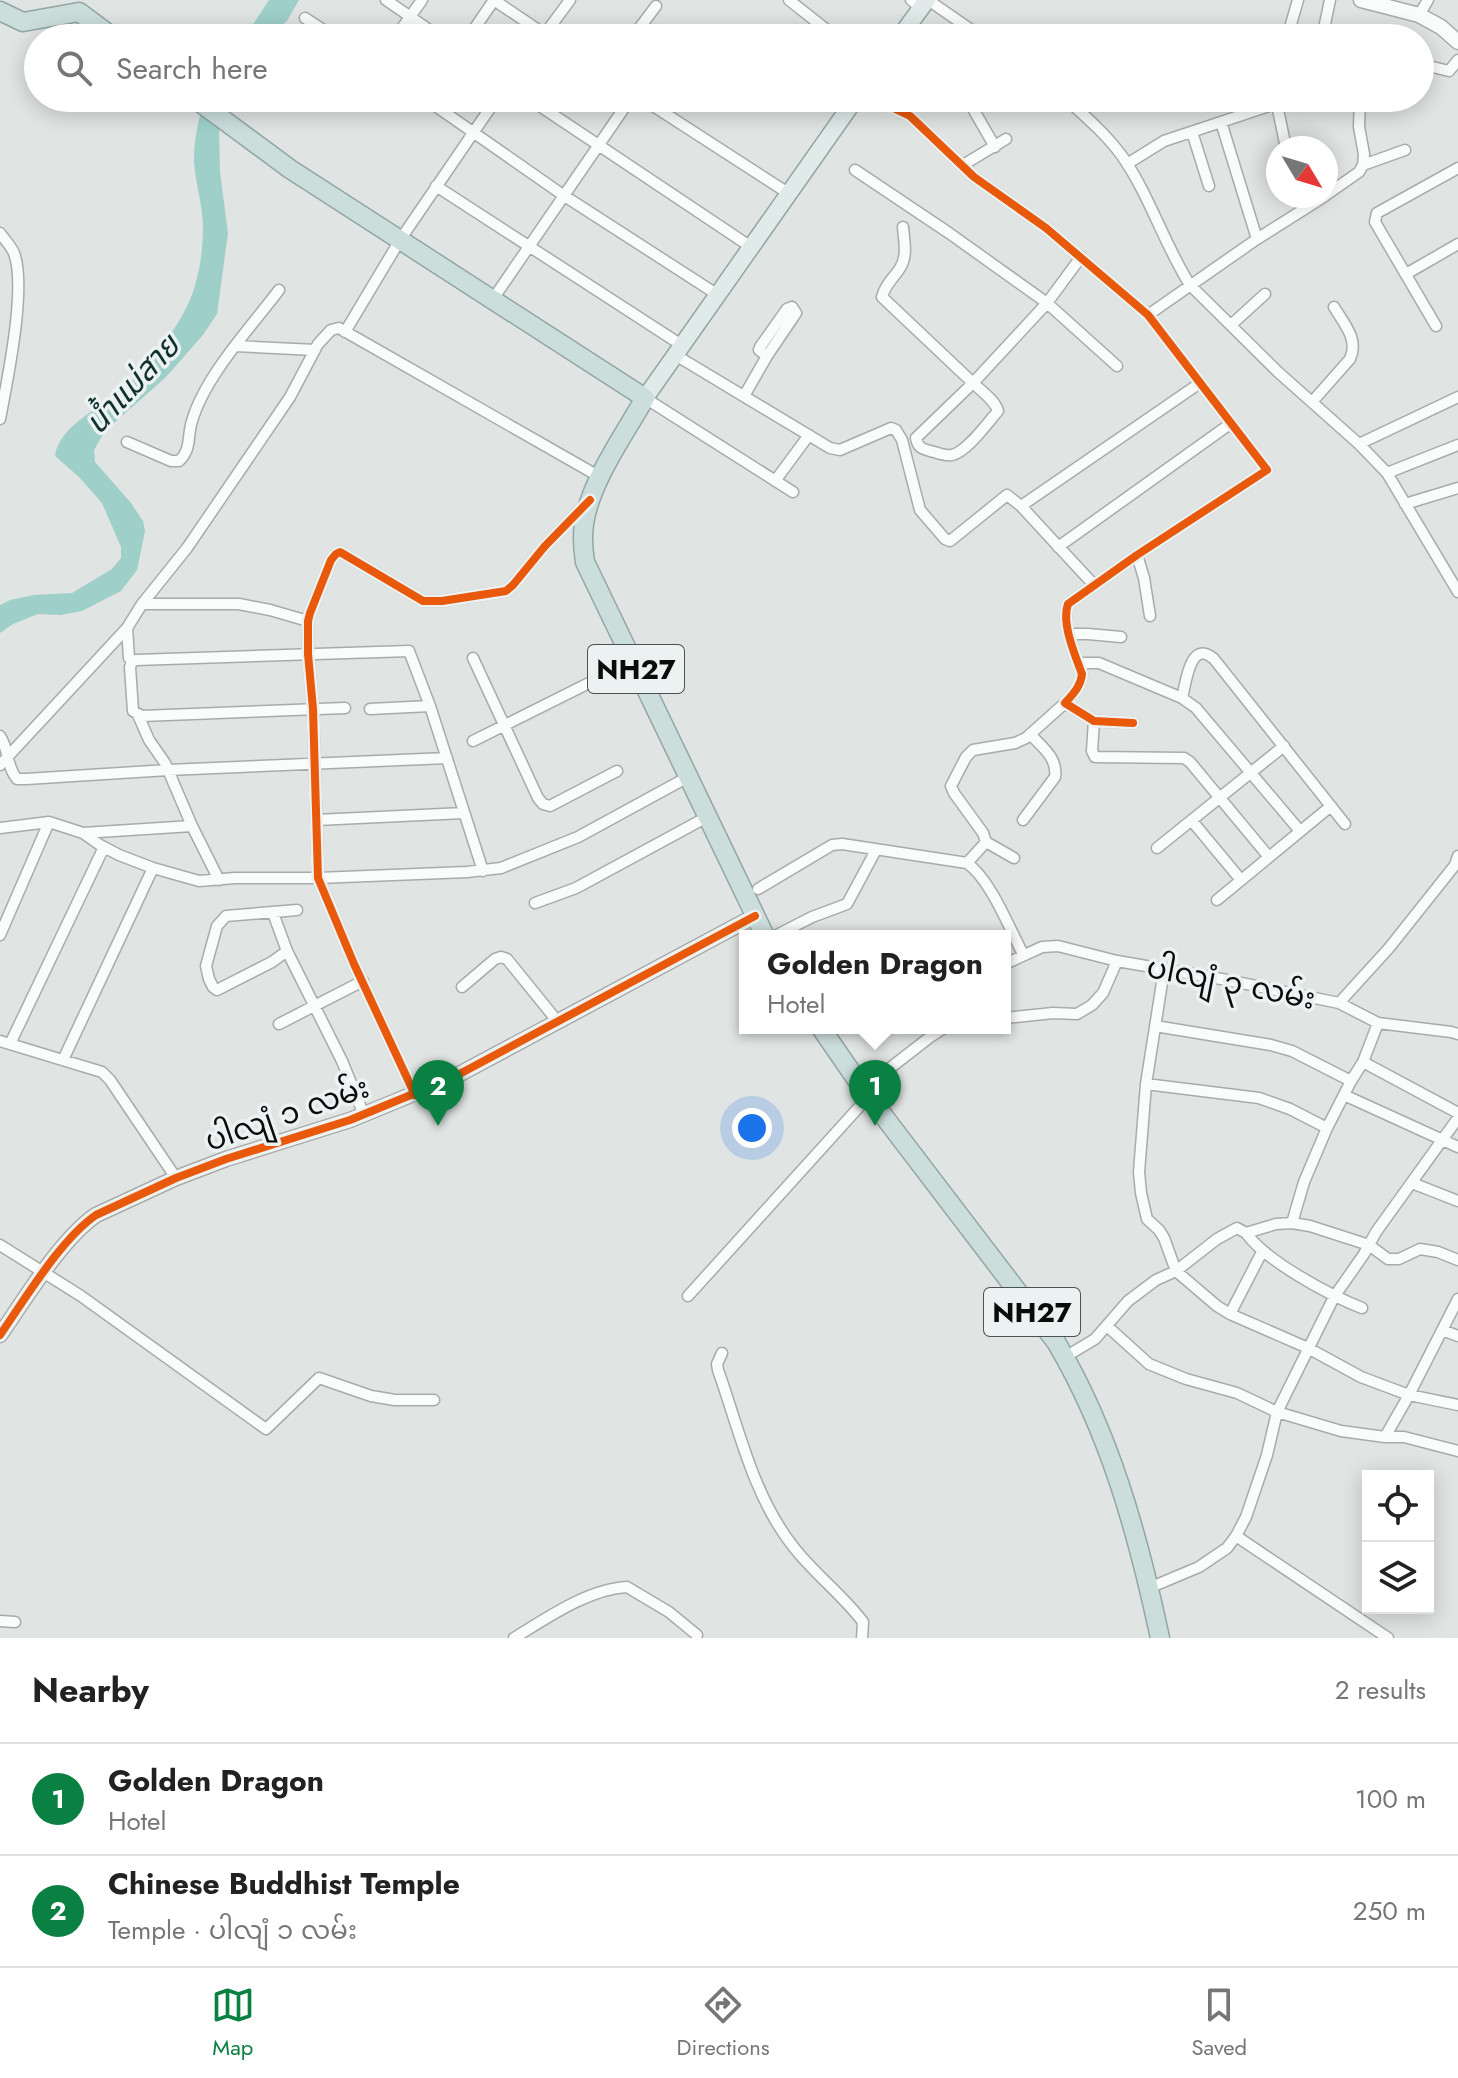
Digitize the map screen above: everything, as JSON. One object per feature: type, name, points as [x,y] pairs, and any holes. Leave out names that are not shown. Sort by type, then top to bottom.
[{"type":"highway","points":[[3,10],[23,22],[79,6],[99,24]]},
{"type":"highway","points":[[213,112],[290,169],[645,398]]},
{"type":"highway","name":"NH27","points":[[645,398],[590,500],[582,542],[585,562],[762,930]]},
{"type":"highway","name":"NH27","points":[[825,1034],[1065,1357],[1096,1419],[1118,1476],[1160,1638]]},
{"type":"main road","points":[[908,24],[922,2]]},
{"type":"main road","name":"NH27","points":[[645,398],[846,112]]},
{"type":"street","points":[[386,0],[421,24]]},
{"type":"street","points":[[405,24],[422,0]]},
{"type":"street","points":[[478,24],[494,0],[527,24]]},
{"type":"street","points":[[554,24],[570,0]]},
{"type":"street","points":[[789,0],[819,24]]},
{"type":"street","points":[[1291,24],[1298,0]]},
{"type":"street","points":[[1325,24],[1330,0]]},
{"type":"street","points":[[1361,0],[1419,15],[1441,27],[1458,42]]},
{"type":"street","points":[[1419,15],[1428,0]]},
{"type":"street","points":[[922,2],[959,24]]},
{"type":"street","points":[[642,24],[656,6]]},
{"type":"street","points":[[305,18],[314,24]]},
{"type":"street","points":[[1434,67],[1449,71],[1458,60]]},
{"type":"street","points":[[445,112],[563,195],[718,295]]},
{"type":"street","points":[[345,332],[400,240],[487,112]]},
{"type":"street","points":[[549,112],[751,247]]},
{"type":"street","points":[[493,299],[621,112]]},
{"type":"street","points":[[663,112],[788,193]]},
{"type":"street","points":[[902,112],[910,116],[974,177],[1046,228],[1148,315],[1267,470],[1068,604],[1069,634],[1082,674],[1076,690],[1030,734],[1015,743],[973,750],[966,757],[951,786],[954,793],[983,833],[986,842],[1014,858]]},
{"type":"street","points":[[975,112],[995,147]]},
{"type":"street","points":[[1080,112],[1098,128],[1127,164],[1190,285],[1387,473],[1458,592]]},
{"type":"street","points":[[1127,164],[1164,141],[1247,112]]},
{"type":"street","points":[[1278,112],[1283,136]]},
{"type":"street","points":[[1338,187],[1359,172],[1363,165],[1360,112]]},
{"type":"street","points":[[1221,122],[1257,239]]},
{"type":"street","points":[[1192,132],[1209,186]]},
{"type":"street","points":[[963,165],[1006,139]]},
{"type":"street","points":[[1363,165],[1405,150]]},
{"type":"street","points":[[1436,326],[1375,222],[1375,217],[1377,213],[1458,168]]},
{"type":"street","points":[[855,170],[1047,303],[1117,366]]},
{"type":"street","points":[[436,186],[529,246],[744,396],[830,448],[840,450],[891,428],[920,449],[951,456],[982,430],[998,411],[997,406],[882,297],[884,289],[902,265],[905,250],[903,227]]},
{"type":"street","points":[[1148,315],[1305,209]]},
{"type":"street","points":[[0,233],[14,253],[19,284],[0,419]]},
{"type":"street","points":[[1406,274],[1458,244]]},
{"type":"street","points":[[916,444],[918,435],[973,383],[1047,303],[1081,257]]},
{"type":"street","points":[[127,442],[171,461],[179,461],[185,456],[189,449],[192,421],[207,387],[279,290]]},
{"type":"street","points":[[1231,325],[1265,294]]},
{"type":"street","points":[[744,396],[796,313],[792,307],[787,309],[760,347],[759,350],[767,356]]},
{"type":"street","points":[[1312,402],[1331,383],[1354,350],[1350,332],[1334,307]]},
{"type":"street","points":[[0,765],[127,628],[187,548],[290,397],[318,344],[331,330],[339,328],[600,477]]},
{"type":"street","points":[[235,346],[315,350]]},
{"type":"street","points":[[1021,506],[1200,383]]},
{"type":"street","points":[[1359,444],[1458,397]]},
{"type":"street","points":[[645,398],[793,492]]},
{"type":"street","points":[[1058,547],[1230,424]]},
{"type":"street","points":[[896,430],[902,440],[920,510],[945,539],[950,541],[1007,495],[1021,506],[1094,585]]},
{"type":"street","points":[[775,481],[809,435]]},
{"type":"street","points":[[1387,473],[1458,445]]},
{"type":"street","points":[[1405,504],[1458,488]]},
{"type":"street","points":[[415,1095],[318,878],[308,621],[331,560],[340,552],[423,601],[506,591],[590,500]]},
{"type":"street","points":[[1137,555],[1150,616]]},
{"type":"street","points":[[142,604],[239,604],[308,621]]},
{"type":"street","points":[[127,628],[132,662]]},
{"type":"street","points":[[1069,634],[1121,637]]},
{"type":"street","points":[[132,662],[409,651],[483,871]]},
{"type":"street","points":[[1182,698],[1191,662],[1203,653],[1209,654],[1345,824]]},
{"type":"street","points":[[473,658],[543,804],[550,806],[617,771]]},
{"type":"street","points":[[473,741],[633,661]]},
{"type":"street","points":[[132,662],[133,711],[168,770],[219,880]]},
{"type":"street","points":[[1078,663],[1099,663],[1182,698],[1196,708],[1300,831]]},
{"type":"street","points":[[1065,703],[1094,721],[1133,723]]},
{"type":"street","points":[[370,709],[430,706]]},
{"type":"street","points":[[138,715],[345,708]]},
{"type":"street","points":[[1094,721],[1092,751],[1095,757],[1184,758],[1269,857]]},
{"type":"street","points":[[1023,820],[1055,777],[1057,769],[1054,760],[1030,734]]},
{"type":"street","points":[[0,736],[17,779],[447,758]]},
{"type":"street","points":[[1157,848],[1284,746]]},
{"type":"street","points":[[0,828],[49,822],[83,833],[104,847],[153,868],[199,881],[483,871],[501,868],[578,837],[688,777]]},
{"type":"street","points":[[1217,900],[1331,806]]},
{"type":"street","points":[[316,820],[464,813]]},
{"type":"street","points":[[535,903],[576,888],[707,817]]},
{"type":"street","points":[[1192,821],[1241,880]]},
{"type":"street","points":[[0,935],[49,822]]},
{"type":"street","points":[[83,833],[192,826]]},
{"type":"street","points":[[967,863],[986,842]]},
{"type":"street","points":[[758,889],[832,845],[967,863],[987,884],[1011,930]]},
{"type":"street","points":[[104,847],[5,1042],[96,1069],[110,1080],[176,1178]]},
{"type":"street","points":[[787,930],[847,904],[876,850]]},
{"type":"street","points":[[1339,1003],[1389,948],[1455,865],[1458,856]]},
{"type":"street","points":[[63,1060],[153,868]]},
{"type":"street","points":[[287,951],[217,990],[206,972],[217,926],[222,918],[297,910]]},
{"type":"street","points":[[273,913],[287,951],[342,1061],[364,1115]]},
{"type":"street","name":"ပါလျံ ၁ လမ်း","points":[[0,1335],[84,1223],[96,1215],[226,1159],[364,1115],[415,1095],[755,916]]},
{"type":"street","points":[[1011,931],[1023,954]]},
{"type":"street","name":"ပါလျံ ၃ လမ်း","points":[[1011,961],[1042,947],[1058,946],[1117,961],[1339,1003],[1378,1023],[1458,1034]]},
{"type":"street","points":[[462,987],[495,959],[507,959],[558,1022]]},
{"type":"street","points":[[1011,1017],[1077,1014],[1092,1005],[1103,993],[1117,961]]},
{"type":"street","points":[[1164,970],[1146,1084],[1139,1172],[1147,1219],[1164,1238],[1176,1271],[1230,1314],[1308,1348],[1361,1377],[1409,1395],[1458,1405]]},
{"type":"street","points":[[279,1024],[363,981]]},
{"type":"street","points":[[1292,1223],[1304,1182],[1327,1128],[1363,1062],[1378,1023]]},
{"type":"street","points":[[1155,1026],[1271,1045],[1292,1051],[1351,1081]]},
{"type":"street","points":[[688,1296],[866,1092],[937,1034]]},
{"type":"street","points":[[1149,1588],[1199,1567],[1227,1548],[1236,1536],[1246,1517],[1267,1455],[1277,1412],[1334,1297],[1458,1116],[1363,1062]]},
{"type":"street","points":[[1146,1084],[1259,1098],[1290,1109],[1327,1128]]},
{"type":"street","points":[[1344,1095],[1458,1147]]},
{"type":"street","points":[[1412,1183],[1458,1201]]},
{"type":"street","points":[[1246,1233],[1276,1224],[1292,1223],[1333,1232],[1369,1245],[1388,1259],[1399,1259],[1420,1249],[1458,1260]]},
{"type":"street","points":[[1065,1357],[1095,1339],[1128,1301],[1156,1280],[1176,1271],[1231,1230],[1239,1228],[1262,1252],[1334,1297],[1362,1308]]},
{"type":"street","points":[[0,1245],[81,1296],[266,1429],[319,1378],[371,1396],[395,1400],[434,1400]]},
{"type":"street","points":[[1230,1314],[1262,1252]]},
{"type":"street","points":[[1385,1437],[1457,1306]]},
{"type":"street","points":[[1107,1326],[1149,1364],[1186,1379],[1237,1393],[1277,1412],[1341,1431],[1404,1437],[1458,1451]]},
{"type":"street","points":[[1442,1330],[1458,1336]]},
{"type":"street","points":[[722,1353],[718,1370],[766,1504],[792,1545],[863,1622],[862,1638]]},
{"type":"street","points":[[1236,1536],[1388,1638]]},
{"type":"street","points":[[514,1638],[572,1603],[627,1587],[669,1612],[698,1637]]},
{"type":"street","points":[[0,1621],[15,1622]]},
{"type":"water","points":[[269,0],[299,0],[283,24],[254,23]]},
{"type":"water","name":"น้ำแม่สาย","points":[[201,112],[219,124],[220,172],[228,233],[217,314],[165,378],[105,431],[94,450],[95,462],[143,521],[145,531],[137,570],[121,591],[82,611],[61,615],[38,614],[0,633],[0,605],[34,595],[72,593],[112,569],[121,558],[121,547],[102,503],[55,456],[58,445],[74,425],[119,392],[146,366],[171,334],[190,300],[198,274],[203,236],[194,160]]},
{"type":"cycle path","points":[[902,112],[910,116],[974,177],[1046,228],[1148,315],[1267,470],[1068,604],[1066,620],[1082,674],[1074,693],[1065,703],[1094,721],[1133,723]]},
{"type":"cycle path","points":[[415,1095],[318,878],[313,709],[308,654],[310,613],[331,560],[340,552],[423,601],[506,591],[590,500]]},
{"type":"cycle path","points":[[0,1335],[57,1254],[96,1215],[176,1178],[350,1120],[452,1078],[755,916]]},
{"type":"place","name":"Chinese Buddhist Temple","points":[[438,1126]]},
{"type":"place","name":"Golden Dragon","points":[[875,1126]]}]
